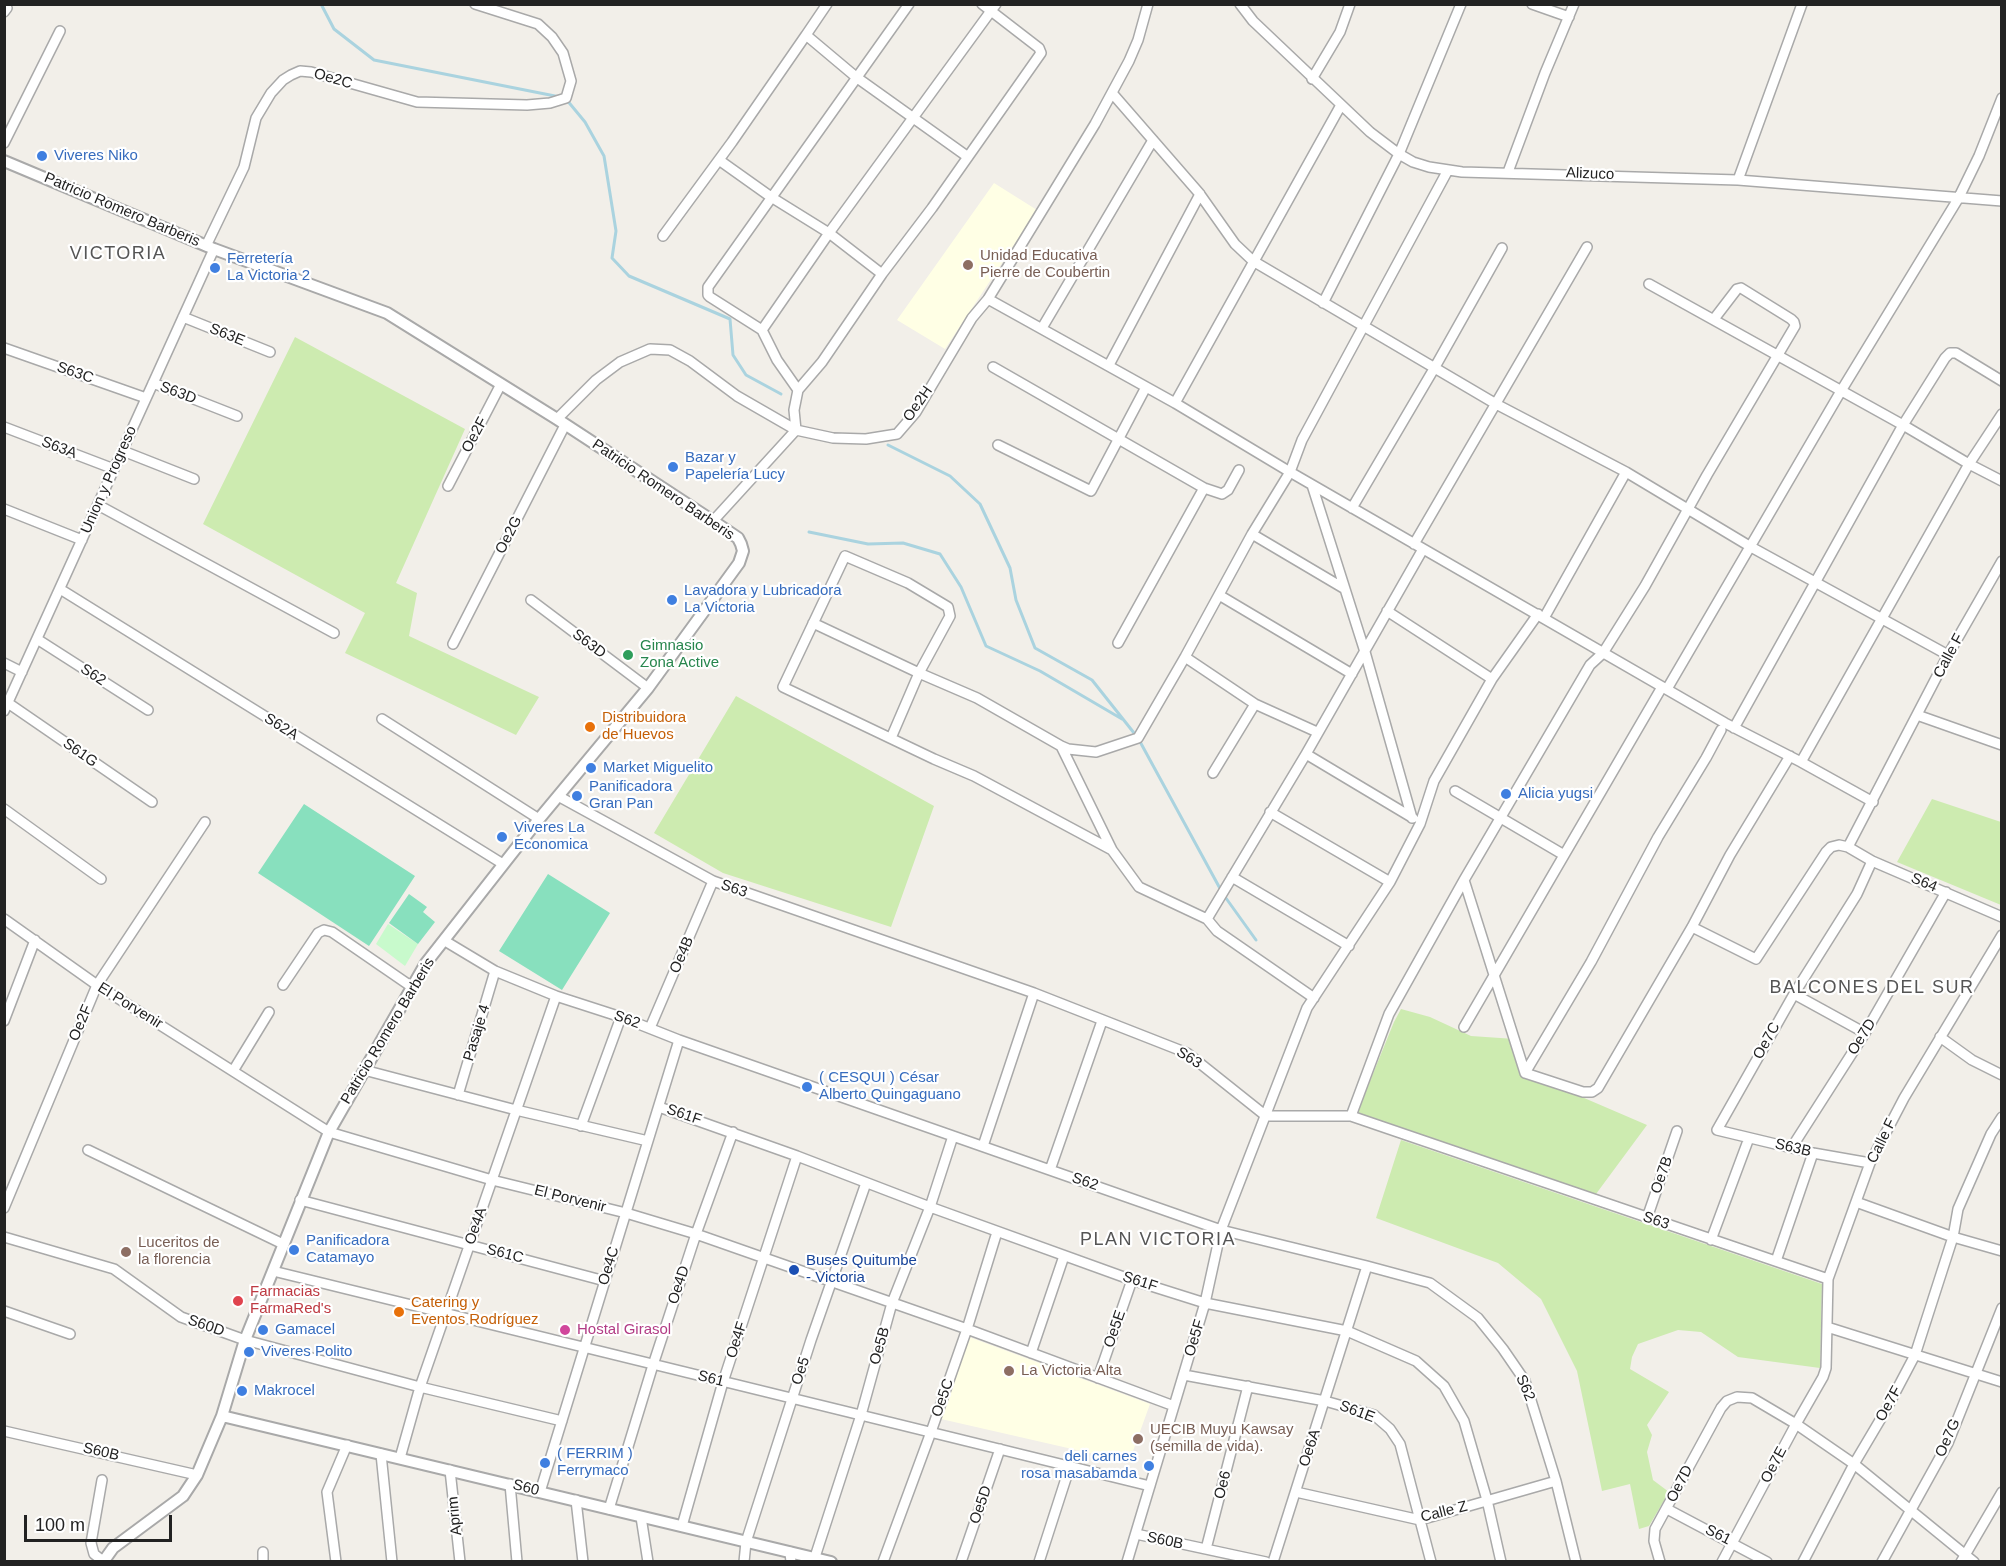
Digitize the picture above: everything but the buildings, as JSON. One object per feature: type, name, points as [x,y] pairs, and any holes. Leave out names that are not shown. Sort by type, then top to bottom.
[{"type":"street","name":"Oe2C","points":[[210,248],[244,167],[256,118],[283,80],[300,71],[311,72],[417,102],[527,105],[550,103],[566,98],[571,81],[563,53],[552,37],[538,24],[475,4]]},
{"type":"street","points":[[663,236],[828,4]]},
{"type":"street","points":[[798,390],[777,360],[762,330],[710,297],[707,291],[708,286],[909,4]]},
{"type":"street","points":[[713,521],[796,430],[795,410],[798,390],[822,362],[882,274],[1041,53],[1039,48],[993,8],[982,4]]},
{"type":"street","name":"Oe2H","points":[[561,422],[596,380],[620,362],[650,349],[670,350],[690,361],[737,396],[796,430],[833,438],[866,439],[897,434],[916,412],[972,318],[988,299],[1070,167],[1112,93],[1138,40],[1148,4]]},
{"type":"street","name":"Alizuco","points":[[1240,4],[1253,21],[1312,79],[1398,154],[1413,162],[1461,172],[1738,180],[2001,201]]},
{"type":"street","points":[[1312,79],[1340,32],[1350,4]]},
{"type":"street","points":[[1323,303],[1398,154],[1461,4]]},
{"type":"street","points":[[1532,4],[1569,17]]},
{"type":"street","points":[[1508,172],[1574,4]]},
{"type":"street","points":[[1738,180],[1802,4]]},
{"type":"street","points":[[762,330],[829,233],[993,8]]},
{"type":"street","points":[[4,142],[60,31]]},
{"type":"street","points":[[806,34],[856,77],[968,157]]},
{"type":"street","points":[[1112,93],[1200,194],[1235,244],[1253,261],[1496,404],[1626,472],[1751,547],[1948,655]]},
{"type":"street","points":[[1464,1027],[1564,855],[1751,547],[1840,391],[1958,199],[1979,156],[2001,98]]},
{"type":"street","points":[[1175,403],[1341,105]]},
{"type":"street","points":[[1042,328],[1153,140]]},
{"type":"street","name":"Patricio Romero Barberis","points":[[4,160],[210,248],[387,313],[561,422],[713,521],[738,538],[741,543],[741,557],[648,688],[539,819],[426,963],[329,1132],[245,1340],[222,1416],[197,1475],[183,1496],[113,1548],[103,1561]]},
{"type":"street","points":[[719,160],[771,197],[829,233],[882,274]]},
{"type":"street","points":[[813,623],[977,698],[1068,749],[1096,752],[1138,738],[1185,657],[1251,534],[1290,472],[1302,440],[1448,170]]},
{"type":"street","points":[[1108,365],[1200,194]]},
{"type":"street","points":[[1414,544],[1587,247]]},
{"type":"street","name":"Union y Progreso","points":[[6,707],[183,317],[210,248]]},
{"type":"street","points":[[1352,507],[1435,368],[1502,248]]},
{"type":"street","points":[[1649,284],[1714,318],[2001,481]]},
{"type":"street","points":[[1351,1116],[1389,1014],[1464,880],[1590,665],[1603,653],[1645,586],[1795,326],[1794,322],[1744,289],[1737,289],[1714,318]]},
{"type":"street","points":[[988,299],[1175,403],[1312,485],[1734,728],[1873,802]]},
{"type":"street","name":"S63E","points":[[183,317],[270,352]]},
{"type":"street","name":"S63C","points":[[4,348],[146,398]]},
{"type":"street","points":[[1734,728],[1904,425],[1945,358],[1950,353],[1956,353],[2001,381]]},
{"type":"street","points":[[993,367],[1204,488],[1222,494],[1228,490],[1239,470]]},
{"type":"street","name":"S63D","points":[[153,383],[237,416]]},
{"type":"street","name":"Oe2F","points":[[448,486],[501,384]]},
{"type":"street","points":[[998,445],[1091,492],[1146,387]]},
{"type":"street","points":[[1801,762],[1968,464],[2001,414]]},
{"type":"street","name":"Oe2G","points":[[453,644],[561,422]]},
{"type":"street","name":"S63A","points":[[4,427],[114,469]]},
{"type":"street","points":[[123,451],[194,479]]},
{"type":"street","name":"Oe5F","points":[[1128,1562],[1205,1303],[1221,1230],[1307,1008],[1390,882],[1434,781],[1492,680],[1541,616],[1626,472]]},
{"type":"street","points":[[1312,485],[1416,821]]},
{"type":"street","points":[[1118,643],[1204,488]]},
{"type":"street","points":[[98,505],[334,633]]},
{"type":"street","points":[[4,509],[82,540]]},
{"type":"street","points":[[1251,534],[1345,589]]},
{"type":"street","points":[[1207,919],[1306,754],[1423,549]]},
{"type":"street","points":[[891,738],[919,673],[950,616],[948,607],[908,583],[845,556],[783,687],[891,738],[974,776],[1112,850]]},
{"type":"street","name":"Calle F","points":[[1848,847],[1948,655],[2001,561]]},
{"type":"street","name":"S62A","points":[[60,589],[503,864]]},
{"type":"street","points":[[1218,595],[1352,674]]},
{"type":"street","name":"S63D","points":[[531,600],[648,688]]},
{"type":"street","points":[[1387,611],[1492,680]]},
{"type":"street","name":"S62","points":[[37,639],[148,710]]},
{"type":"street","points":[[1185,657],[1255,704],[1317,732]]},
{"type":"street","points":[[4,663],[22,672]]},
{"type":"street","points":[[1213,772],[1255,704]]},
{"type":"street","name":"S61G","points":[[6,707],[152,802]]},
{"type":"street","points":[[1917,715],[2001,746]]},
{"type":"street","points":[[382,719],[539,819]]},
{"type":"street","points":[[1526,1073],[1591,962],[1658,837],[1721,730]]},
{"type":"street","points":[[1061,746],[1112,850],[1139,887],[1207,919],[1217,931],[1314,998]]},
{"type":"street","points":[[1306,754],[1416,821]]},
{"type":"street","points":[[1526,1073],[1583,1092],[1592,1092],[1598,1088],[1692,927],[1730,855],[1790,756]]},
{"type":"street","points":[[1455,791],[1564,855]]},
{"type":"street","name":"S63","points":[[558,796],[713,881],[1034,993],[1186,1053],[1266,1116],[1351,1116],[1828,1279]]},
{"type":"street","points":[[4,809],[101,879]]},
{"type":"street","points":[[1270,812],[1390,882]]},
{"type":"street","name":"Oe2F","points":[[4,1208],[97,985],[205,822]]},
{"type":"street","points":[[1692,927],[1756,959],[1826,852],[1831,847],[1839,845],[1848,847]]},
{"type":"street","name":"S64","points":[[1848,847],[1872,861],[2001,917]]},
{"type":"street","name":"Oe7C","points":[[1717,1130],[1794,994],[1857,894],[1872,861]]},
{"type":"street","points":[[1232,878],[1348,946]]},
{"type":"street","points":[[1464,880],[1526,1073]]},
{"type":"street","name":"Oe4B","points":[[651,1028],[713,881]]},
{"type":"street","name":"Oe7D","points":[[1792,1147],[1865,1033],[1946,892]]},
{"type":"street","name":"El Porvenir","points":[[4,920],[97,985],[329,1132],[492,1180],[626,1213],[696,1234],[967,1329],[1174,1406]]},
{"type":"street","points":[[283,985],[318,933],[324,930],[332,932],[412,987]]},
{"type":"street","name":"Calle F","points":[[1826,1368],[1828,1279],[1870,1163],[1904,1098],[2001,935]]},
{"type":"street","points":[[4,1021],[35,940]]},
{"type":"street","name":"S62","points":[[445,941],[495,971],[556,996],[1221,1230],[1430,1284],[1478,1318],[1525,1381],[1556,1481],[1576,1562]]},
{"type":"street","name":"Pasaje 4","points":[[458,1095],[495,971]]},
{"type":"street","points":[[983,1146],[1034,993]]},
{"type":"street","points":[[1794,994],[1865,1033]]},
{"type":"street","name":"Oe4A","points":[[400,1458],[420,1387],[556,996]]},
{"type":"street","points":[[233,1071],[269,1012]]},
{"type":"street","points":[[581,1126],[621,1017]]},
{"type":"street","points":[[1050,1170],[1102,1021]]},
{"type":"street","points":[[1940,1037],[1972,1060],[2001,1075]]},
{"type":"street","name":"Oe4C","points":[[540,1492],[679,1040]]},
{"type":"street","points":[[364,1070],[516,1110],[648,1141]]},
{"type":"street","name":"S61F","points":[[659,1107],[733,1132],[997,1232],[1132,1280],[1205,1303],[1347,1331],[1416,1361],[1444,1386],[1464,1421],[1487,1500],[1501,1562]]},
{"type":"street","name":"Oe7F","points":[[1803,1562],[1915,1355],[1953,1237],[1958,1209],[1969,1181],[2001,1117]]},
{"type":"street","name":"S63B","points":[[1717,1130],[1813,1153],[1870,1163]]},
{"type":"street","name":"Oe7B","points":[[1647,1218],[1677,1131]]},
{"type":"street","name":"Oe4D","points":[[609,1509],[696,1234],[733,1132]]},
{"type":"street","name":"Oe5B","points":[[815,1557],[861,1415],[892,1303],[930,1207],[953,1136]]},
{"type":"street","points":[[1711,1239],[1749,1138]]},
{"type":"street","points":[[88,1150],[283,1244]]},
{"type":"street","points":[[1776,1261],[1813,1153]]},
{"type":"street","name":"Oe4F","points":[[682,1526],[723,1382],[797,1156]]},
{"type":"street","name":"Oe5","points":[[744,1562],[746,1542],[792,1399],[866,1183]]},
{"type":"street","name":"S61C","points":[[300,1200],[605,1281]]},
{"type":"street","points":[[1856,1202],[1953,1237],[2001,1251]]},
{"type":"street","name":"Oe5C","points":[[884,1562],[932,1432],[997,1232]]},
{"type":"street","name":"S60D","points":[[4,1237],[114,1269],[181,1317],[245,1340],[420,1387],[562,1421]]},
{"type":"street","points":[[1031,1353],[1064,1256]]},
{"type":"street","name":"Oe6A","points":[[1273,1562],[1367,1266]]},
{"type":"street","name":"S61","points":[[273,1270],[1150,1486]]},
{"type":"street","name":"Oe5E","points":[[1098,1378],[1132,1280]]},
{"type":"street","name":"Oe7G","points":[[1882,1562],[1948,1443],[2001,1308]]},
{"type":"street","points":[[4,1311],[70,1334]]},
{"type":"street","points":[[1827,1327],[2001,1382]]},
{"type":"street","name":"Oe7E","points":[[1722,1562],[1826,1368]]},
{"type":"street","name":"S61E","points":[[1184,1375],[1325,1401],[1374,1415],[1390,1429],[1400,1444],[1431,1562]]},
{"type":"street","name":"Oe6","points":[[1206,1549],[1248,1386]]},
{"type":"street","name":"Oe7D","points":[[1667,1509],[1721,1408],[1727,1401],[1737,1397],[1752,1398],[1796,1424]]},
{"type":"street","name":"S60","points":[[222,1416],[682,1526],[746,1542],[791,1557],[815,1557],[831,1562]]},
{"type":"street","points":[[1796,1424],[1854,1464],[1910,1509],[1963,1558],[1974,1562]]},
{"type":"street","name":"S60B","points":[[4,1431],[197,1475]]},
{"type":"street","points":[[336,1562],[327,1492],[347,1445]]},
{"type":"street","name":"Oe5D","points":[[961,1562],[1000,1449]]},
{"type":"street","points":[[381,1454],[392,1562]]},
{"type":"street","points":[[1039,1562],[1070,1466]]},
{"type":"street","name":"Aprim","points":[[450,1470],[459,1562]]},
{"type":"street","points":[[102,1480],[92,1548],[94,1554],[103,1561]]},
{"type":"street","name":"Calle Z","points":[[1296,1492],[1420,1520],[1556,1481]]},
{"type":"street","points":[[510,1484],[517,1562]]},
{"type":"street","points":[[1963,1558],[2001,1491]]},
{"type":"street","points":[[576,1500],[583,1562]]},
{"type":"street","points":[[1660,1562],[1654,1535],[1667,1509]]},
{"type":"street","name":"S61","points":[[1667,1509],[1767,1562]]},
{"type":"street","points":[[641,1517],[648,1562]]},
{"type":"street","name":"S60B","points":[[1136,1534],[1266,1562]]},
{"type":"shaded area","name":"Unidad Educativa Pierre de Coubertin","points":[[994,183],[1037,210],[945,349],[897,320]]},
{"type":"shaded area","name":"La Victoria Alta","points":[[969,1337],[1150,1404],[1129,1462],[941,1419]]},
{"type":"green space","points":[[295,337],[465,429],[396,583],[417,593],[409,636],[539,697],[516,735],[345,653],[365,613],[203,524]]},
{"type":"green space","points":[[736,696],[934,806],[891,927],[723,873],[654,833]]},
{"type":"green space","points":[[1932,799],[2001,822],[2001,905],[1897,862]]},
{"type":"green space","points":[[304,804],[415,876],[369,946],[258,873]]},
{"type":"green space","points":[[548,874],[610,913],[562,990],[499,951]]},
{"type":"green space","points":[[409,894],[427,907],[423,912],[435,922],[418,944],[389,923]]},
{"type":"green space","points":[[388,924],[418,944],[405,966],[376,944]]},
{"type":"green space","points":[[1401,1009],[1430,1017],[1471,1036],[1515,1039],[1526,1073],[1647,1125],[1596,1194],[1357,1113]]},
{"type":"green space","points":[[1401,1140],[1822,1284],[1820,1368],[1738,1357],[1701,1332],[1678,1330],[1638,1344],[1630,1369],[1669,1392],[1647,1425],[1652,1435],[1647,1452],[1653,1480],[1669,1492],[1649,1526],[1639,1529],[1630,1484],[1602,1491],[1577,1371],[1541,1299],[1498,1263],[1376,1218]]},
{"type":"waterway","points":[[321,4],[334,29],[374,60],[560,97]]},
{"type":"waterway","points":[[566,99],[585,122],[604,156],[616,231],[612,258],[629,276],[730,319],[733,355],[746,375],[781,394]]},
{"type":"waterway","points":[[888,445],[950,476],[980,504],[1010,568],[1016,600],[1035,648],[1092,680],[1138,738],[1223,894],[1256,940]]},
{"type":"waterway","points":[[809,532],[868,544],[903,543],[940,554],[961,587],[986,646],[1040,671],[1122,719]]},
{"type":"place","name":"Viveres Niko","points":[[42,156]]},
{"type":"place","name":"Unidad Educativa Pierre de Coubertin","points":[[968,265]]},
{"type":"place","name":"Ferretería La Victoria 2","points":[[215,268]]},
{"type":"place","name":"Bazar y Papelería Lucy","points":[[673,467]]},
{"type":"place","name":"Lavadora y Lubricadora La Victoria","points":[[672,600]]},
{"type":"place","name":"Gimnasio Zona Active","points":[[628,655]]},
{"type":"place","name":"Distribuidora de Huevos","points":[[590,727]]},
{"type":"place","name":"Market Miguelito","points":[[591,768]]},
{"type":"place","name":"Alicia yugsi","points":[[1506,794]]},
{"type":"place","name":"Panificadora Gran Pan","points":[[577,796]]},
{"type":"place","name":"Viveres La Economica","points":[[502,837]]},
{"type":"place","name":"( CESQUI ) César Alberto Quingaguano","points":[[807,1087]]},
{"type":"place","name":"Panificadora Catamayo","points":[[294,1250]]},
{"type":"place","name":"Luceritos de la florencia","points":[[126,1252]]},
{"type":"place","name":"Buses Quitumbe - Victoria","points":[[794,1270]]},
{"type":"place","name":"Farmacias FarmaRed's","points":[[238,1301]]},
{"type":"place","name":"Catering y Eventos Rodríguez","points":[[399,1312]]},
{"type":"place","name":"Gamacel","points":[[263,1330]]},
{"type":"place","name":"Hostal Girasol","points":[[565,1330]]},
{"type":"place","name":"Viveres Polito","points":[[249,1352]]},
{"type":"place","name":"La Victoria Alta","points":[[1009,1371]]},
{"type":"place","name":"Makrocel","points":[[242,1391]]},
{"type":"place","name":"UECIB Muyu Kawsay (semilla de vida).","points":[[1138,1439]]},
{"type":"place","name":"( FERRIM ) Ferrymaco","points":[[545,1463]]},
{"type":"place","name":"deli carnes rosa masabamda","points":[[1149,1466]]},
{"type":"district","name":"VICTORIA","points":[[118,254]]},
{"type":"district","name":"BALCONES DEL SUR","points":[[1872,988]]},
{"type":"district","name":"PLAN VICTORIA","points":[[1158,1240]]}]
